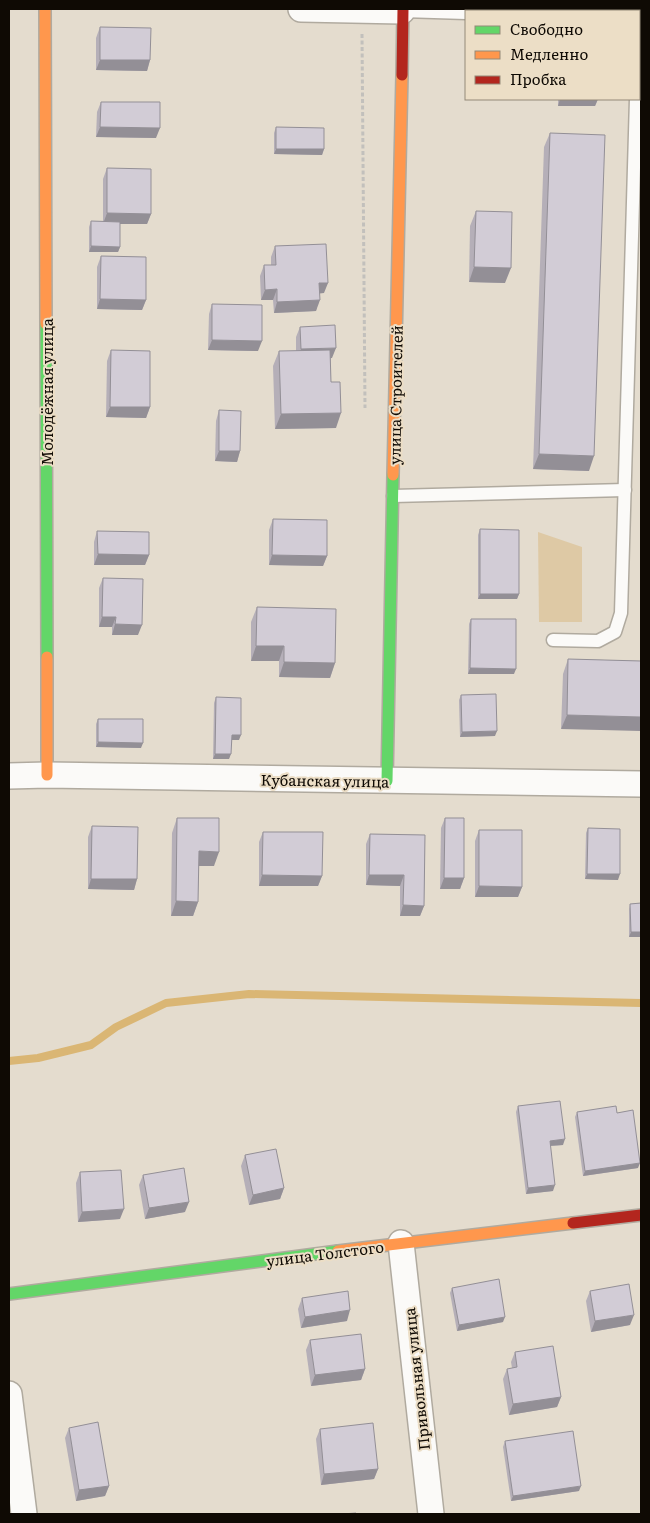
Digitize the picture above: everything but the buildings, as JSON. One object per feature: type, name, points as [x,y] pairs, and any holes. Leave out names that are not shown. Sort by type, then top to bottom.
[{"type":"street","name":"Молодёжная улица","points":[[45,9],[47,775]]},
{"type":"street","points":[[301,9],[403,10]]},
{"type":"street","name":"улица Строителей","points":[[387,781],[403,10]]},
{"type":"street","name":"Кубанская улица","points":[[9,776],[641,784]]},
{"type":"street","name":"улица Толстого","points":[[9,1294],[401,1243],[641,1215]]},
{"type":"street","name":"Привольная улица","points":[[401,1243],[431,1514]]},
{"type":"street","points":[[9,1394],[24,1514]]},
{"type":"lane","points":[[403,10],[465,12]]},
{"type":"lane","points":[[553,640],[598,641],[615,632],[622,613],[636,100]]},
{"type":"lane","points":[[393,496],[625,490]]},
{"type":"path","points":[[362,27],[365,414]]},
{"type":"shaded area","points":[[538,532],[582,547],[582,622],[539,622]]},
{"type":"waterway","points":[[9,1061],[38,1058],[91,1045],[116,1027],[166,1003],[249,994],[641,1003]]},
{"type":"traffic: fast","points":[[46,324],[47,657]]},
{"type":"traffic: fast","points":[[387,781],[393,475]]},
{"type":"traffic: fast","points":[[9,1294],[338,1251]]},
{"type":"traffic: slow","points":[[45,9],[46,324]]},
{"type":"traffic: slow","points":[[393,475],[402,75]]},
{"type":"traffic: slow","points":[[47,657],[47,775]]},
{"type":"traffic: slow","points":[[338,1251],[573,1223]]},
{"type":"traffic: jam","points":[[402,75],[403,9]]},
{"type":"traffic: jam","points":[[573,1223],[641,1215]]}]
